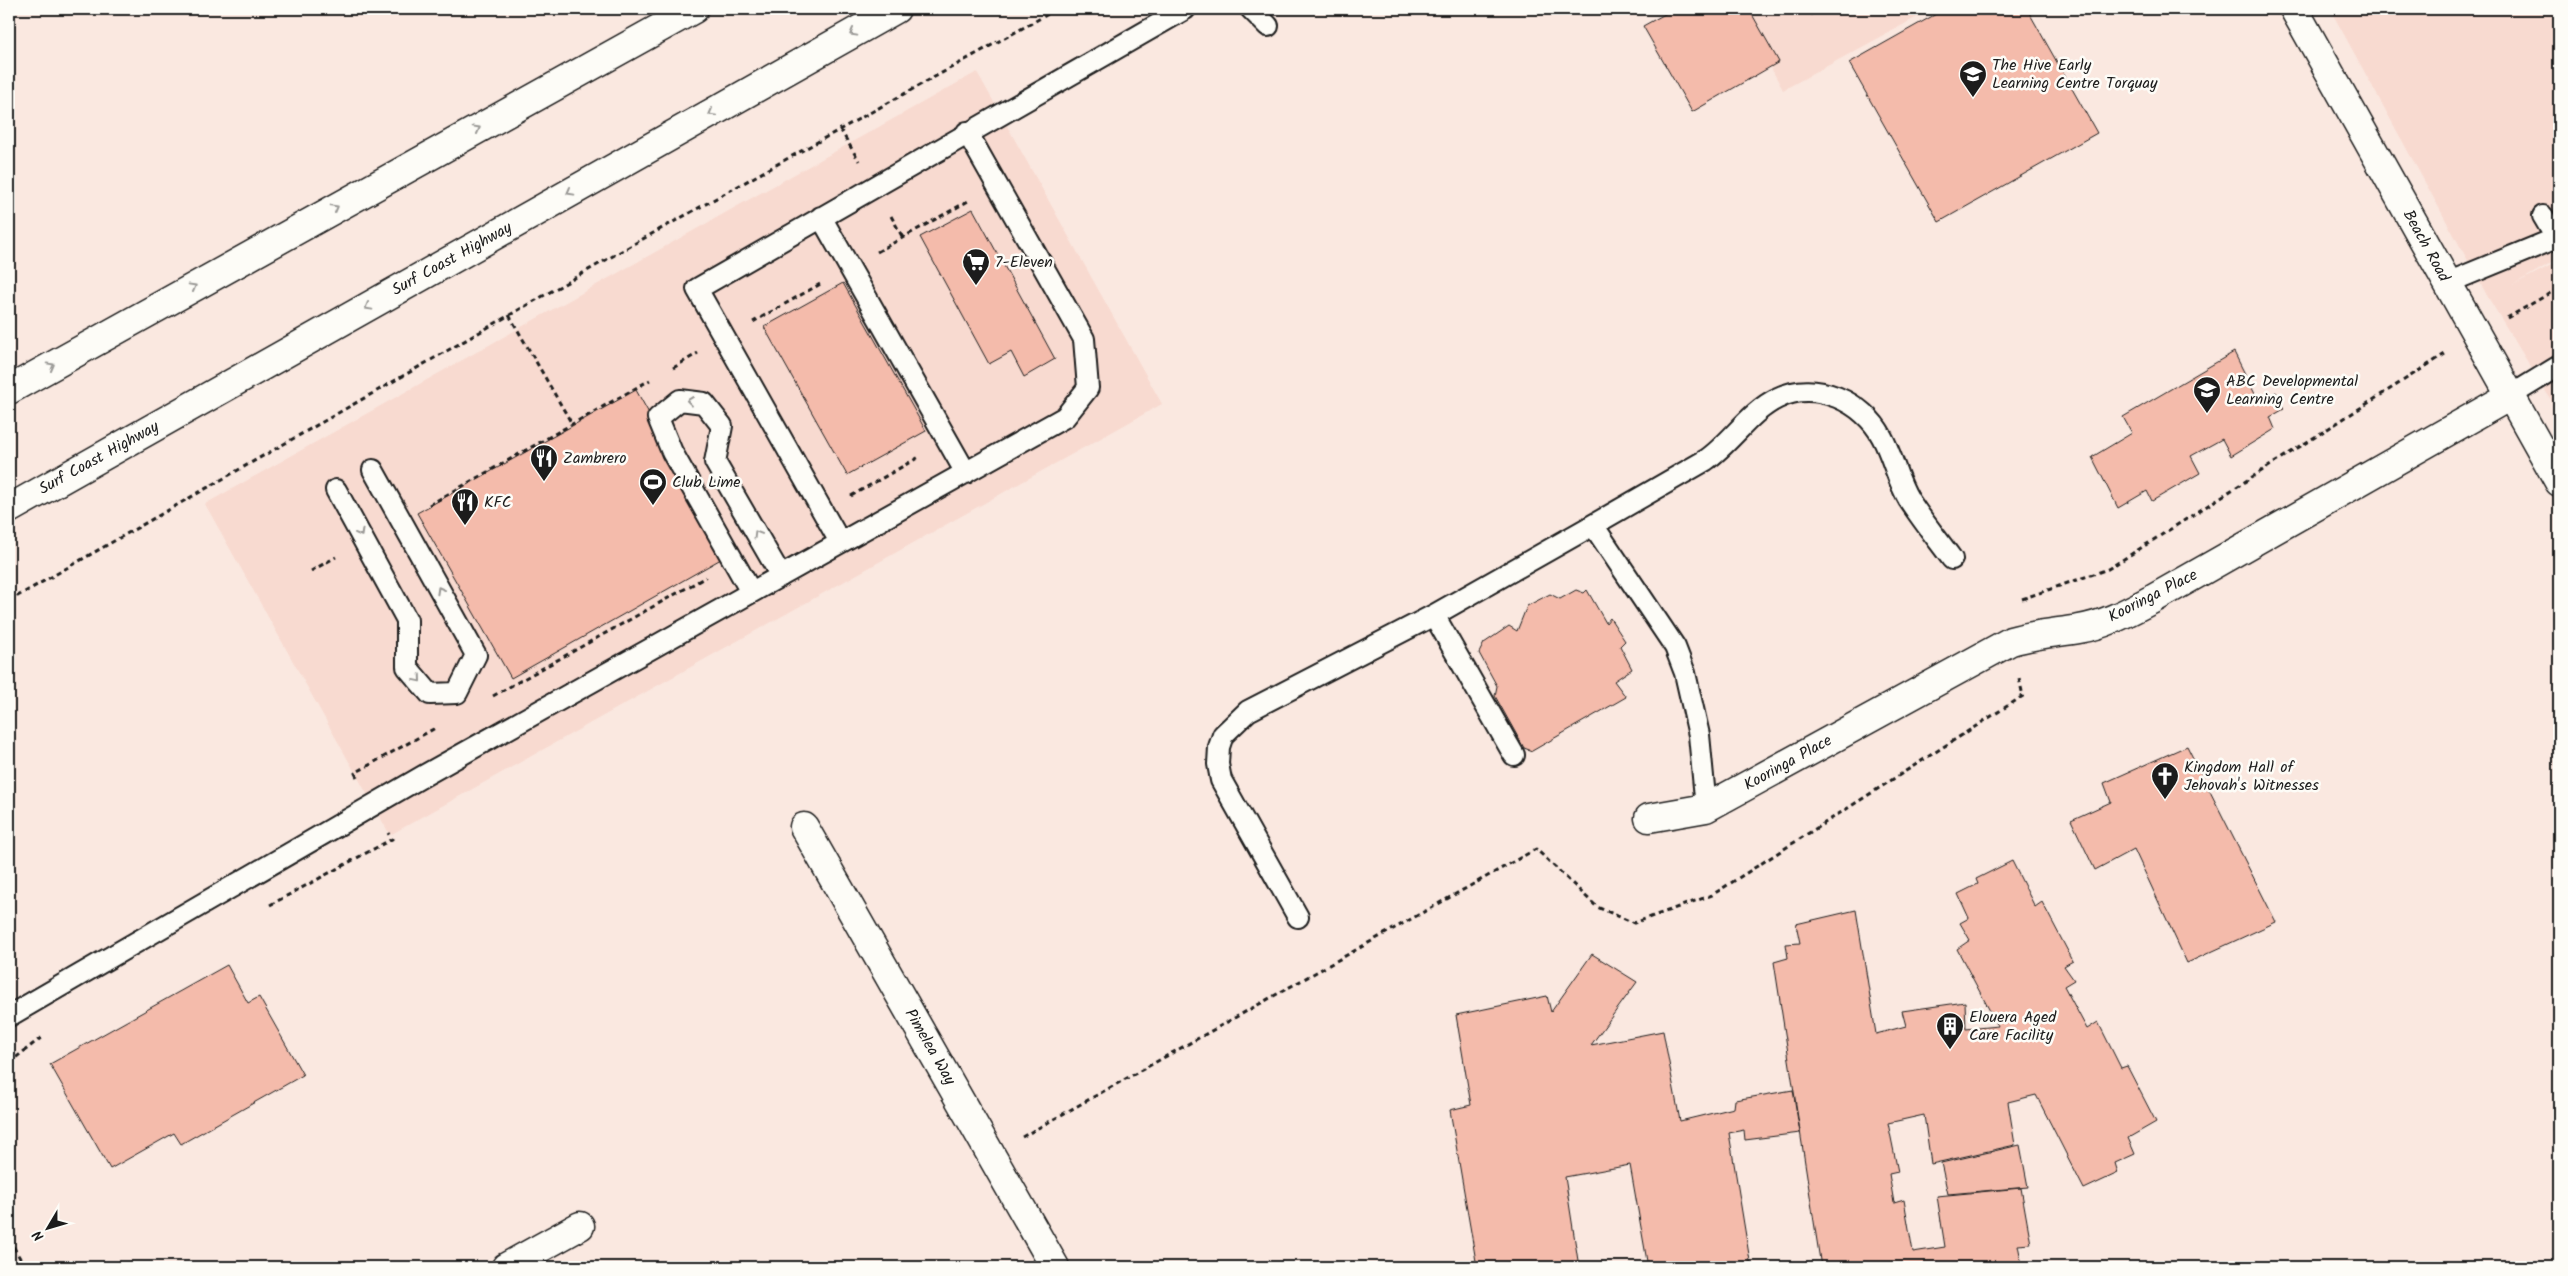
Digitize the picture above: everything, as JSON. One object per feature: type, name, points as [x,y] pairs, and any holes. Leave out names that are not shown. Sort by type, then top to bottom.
[{"type":"street","points":[[9,390],[694,9]]},
{"type":"street","name":"Surf Coast Highway","points":[[9,509],[896,9]]},
{"type":"street","name":"Beach Road","points":[[2294,9],[2559,482]]},
{"type":"street","name":"Kooringa Place","points":[[1649,818],[1706,808],[2011,641],[2037,633],[2080,629],[2115,618],[2151,600],[2510,396]]},
{"type":"street","name":"Pimelea Way","points":[[804,827],[1055,1267]]},
{"type":"street","points":[[506,1267],[580,1226]]},
{"type":"lane","points":[[840,542],[697,289],[967,132],[1185,9]]},
{"type":"lane","points":[[1251,9],[1268,26]]},
{"type":"lane","points":[[9,1016],[425,775],[1065,418],[1088,388],[1084,339],[967,132]]},
{"type":"lane","points":[[821,216],[966,473]]},
{"type":"lane","points":[[2447,283],[2558,237],[2543,216]]},
{"type":"lane","name":"Kooringa Place","points":[[2510,396],[2559,366]]},
{"type":"lane","points":[[1298,917],[1221,780],[1218,764],[1219,747],[1223,735],[1248,711],[1434,615],[1712,456],[1724,448],[1757,412],[1778,398],[1802,391],[1821,392],[1846,400],[1872,423],[1882,436],[1909,500],[1952,559]]},
{"type":"lane","points":[[751,592],[672,452],[658,418],[680,400],[704,403],[722,426],[714,462],[781,576]]},
{"type":"lane","points":[[336,490],[407,620],[407,667],[430,694],[457,692],[476,655],[373,470]]},
{"type":"lane","points":[[1593,525],[1675,647],[1685,673],[1699,735],[1706,808]]},
{"type":"lane","points":[[1434,615],[1514,756]]},
{"type":"path","points":[[9,600],[509,315],[1057,9]]},
{"type":"path","points":[[509,315],[572,424]]},
{"type":"path","points":[[9,1239],[25,1267]]},
{"type":"shaded area","points":[[1739,9],[1932,9],[1783,90]]},
{"type":"shaded area","points":[[2330,9],[2559,9],[2559,258],[2511,286],[2559,261],[2559,413],[2489,299]]},
{"type":"shaded area","points":[[977,72],[1162,404],[390,835],[205,504]]},
{"type":"building","points":[[1674,9],[1749,9],[1779,62],[1692,112],[1643,26]]},
{"type":"building","points":[[1807,9],[1822,9],[1811,15]]},
{"type":"building","name":"The Hive Early Learning Centre Torquay","points":[[1945,9],[2027,9],[2097,133],[1939,222],[1849,63]]},
{"type":"building","points":[[973,209],[1055,359],[1024,377],[1011,352],[989,364],[920,237]]},
{"type":"building","points":[[843,283],[926,431],[847,475],[764,327]]},
{"type":"building","points":[[2234,352],[2259,402],[2276,392],[2284,409],[2270,417],[2275,429],[2231,456],[2222,439],[2191,456],[2200,473],[2152,501],[2147,491],[2118,508],[2092,457],[2132,433],[2123,417]]},
{"type":"building","points":[[636,390],[728,555],[511,678],[417,513]]},
{"type":"building","points":[[1576,590],[1584,593],[1587,590],[1606,623],[1610,618],[1625,641],[1620,646],[1632,669],[1614,681],[1626,697],[1532,751],[1524,748],[1495,696],[1497,686],[1479,653],[1484,643],[1509,626],[1517,631],[1527,606],[1550,594],[1560,599]]},
{"type":"building","points":[[2187,746],[2276,922],[2187,963],[2134,849],[2095,870],[2071,820],[2111,802],[2104,783]]},
{"type":"building","name":"Elouera Aged Care Facility","points":[[2012,861],[2035,907],[2042,902],[2073,961],[2064,966],[2074,980],[2064,986],[2087,1029],[2098,1022],[2121,1068],[2127,1066],[2156,1122],[2128,1138],[2135,1154],[2115,1163],[2118,1173],[2084,1189],[2036,1095],[2008,1102],[2015,1145],[1931,1164],[1924,1115],[1888,1123],[1898,1172],[1889,1174],[1894,1203],[1904,1200],[1913,1252],[1945,1247],[1937,1196],[2021,1188],[2031,1244],[2018,1245],[2022,1265],[2007,1267],[1821,1267],[1774,962],[1788,958],[1786,944],[1800,943],[1796,924],[1856,910],[1876,1034],[1906,1026],[1902,1011],[1965,1002],[1966,1029],[1998,1026],[1957,949],[1970,940],[1960,923],[1969,918],[1958,894],[1978,884],[1976,879]]},
{"type":"building","points":[[1592,954],[1637,982],[1591,1045],[1663,1031],[1680,1121],[1734,1108],[1735,1100],[1793,1090],[1800,1133],[1745,1140],[1744,1130],[1729,1133],[1751,1267],[1648,1267],[1630,1165],[1565,1177],[1579,1267],[1477,1267],[1450,1110],[1471,1105],[1456,1015],[1547,996],[1551,1012]]},
{"type":"building","points":[[227,965],[248,1003],[259,997],[303,1075],[181,1144],[174,1133],[110,1169],[50,1064]]},
{"type":"building","points":[[2020,1145],[2028,1187],[1948,1194],[1941,1163]]},
{"type":"place","name":"The Hive Early Learning Centre Torquay","points":[[1973,98]]},
{"type":"place","name":"7-Eleven","points":[[976,286]]},
{"type":"place","name":"ABC Developmental Learning Centre","points":[[2207,414]]},
{"type":"place","name":"Zambrero","points":[[544,482]]},
{"type":"place","name":"Club Lime","points":[[653,506]]},
{"type":"place","name":"KFC","points":[[465,526]]},
{"type":"place","name":"Kingdom Hall of Jehovah's Witnesses","points":[[2165,800]]},
{"type":"place","name":"Elouera Aged Care Facility","points":[[1950,1050]]}]
